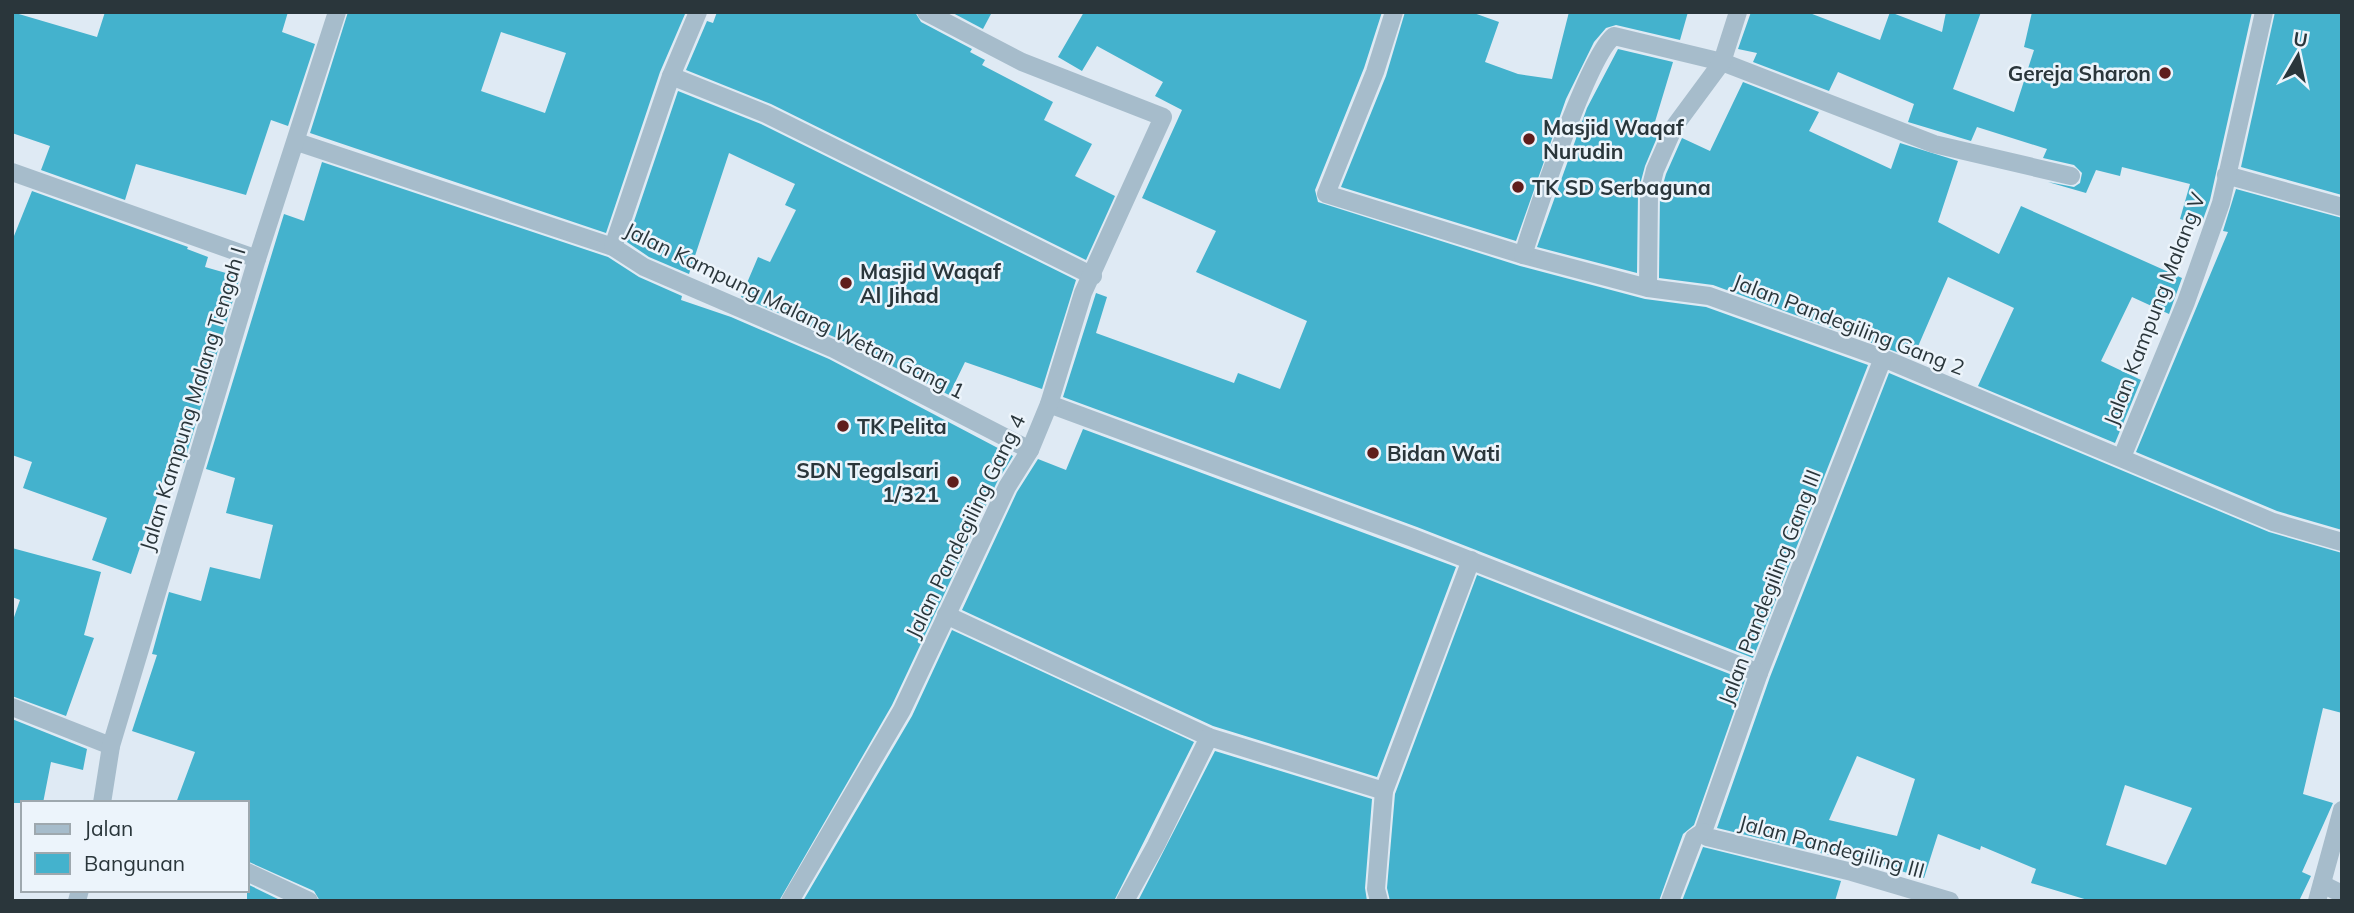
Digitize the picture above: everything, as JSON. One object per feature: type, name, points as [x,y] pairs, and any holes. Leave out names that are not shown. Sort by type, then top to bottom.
[{"type":"street","name":"Jalan Kampung Malang Tengah I","points":[[102,801],[111,746],[257,259],[337,12]]},
{"type":"street","points":[[613,247],[671,76],[698,12]]},
{"type":"street","name":"Jalan Pandegiling Gang 4","points":[[790,901],[902,710],[1006,487],[1030,450],[1049,404],[1071,325],[1163,117],[1022,62],[926,12]]},
{"type":"street","name":"Jalan Pandegiling Gang 2","points":[[1394,12],[1375,72],[1326,194],[1523,255],[1648,288],[1709,296],[1883,358],[2273,522],[2342,542]]},
{"type":"street","points":[[1648,288],[1649,194],[1655,170],[1674,127],[1722,62],[1738,12]]},
{"type":"street","name":"Jalan Kampung Malang V","points":[[2122,457],[2186,302],[2221,203],[2264,12]]},
{"type":"street","points":[[1523,255],[1546,184],[1595,65],[1609,39],[1620,35],[1722,62],[1934,144],[2071,176]]},
{"type":"street","points":[[671,76],[766,114],[1094,276]]},
{"type":"street","name":"Jalan Kampung Malang Wetan Gang 1","points":[[297,142],[613,247],[644,267],[834,349],[1030,450]]},
{"type":"street","points":[[12,172],[257,259]]},
{"type":"street","points":[[2226,175],[2342,207]]},
{"type":"street","name":"Jalan Pandegiling Gang III","points":[[1670,901],[1694,838],[1703,833],[1759,673],[1883,358]]},
{"type":"street","points":[[1049,404],[1471,560],[1759,673]]},
{"type":"street","points":[[1380,901],[1376,889],[1384,791],[1471,560]]},
{"type":"street","points":[[946,615],[1209,737],[1384,791]]},
{"type":"street","points":[[12,707],[111,746]]},
{"type":"street","points":[[1125,901],[1209,737]]},
{"type":"street","points":[[2342,810],[2319,892],[2342,894]]},
{"type":"street","name":"Jalan Pandegiling III","points":[[1703,833],[1950,901]]},
{"type":"street","points":[[248,872],[309,901]]},
{"type":"building","points":[[12,12],[97,37],[105,12],[288,12],[282,32],[315,44],[288,126],[271,120],[246,195],[136,164],[125,200],[41,170],[50,146],[12,133]]},
{"type":"building","points":[[348,12],[685,14],[660,72],[606,233],[310,133]],"holes":[[[501,32],[566,53],[545,113],[481,91]]]},
{"type":"building","points":[[717,12],[915,12],[921,22],[972,49],[970,52],[985,60],[982,65],[1053,102],[1044,120],[1092,144],[1075,176],[1115,196],[1086,260],[771,104],[686,70],[707,21],[713,23]]},
{"type":"building","points":[[951,12],[992,12],[983,29]]},
{"type":"building","points":[[1084,12],[1382,12],[1364,68],[1315,190],[1318,202],[1520,266],[1645,299],[1706,307],[1868,365],[1753,658],[1417,527],[1063,397],[1096,293],[1107,297],[1096,333],[1234,383],[1238,373],[1280,389],[1307,321],[1196,272],[1216,231],[1142,198],[1182,110],[1155,96],[1163,82],[1097,46],[1082,71],[1058,57]]},
{"type":"building","points":[[1405,12],[1471,12],[1499,22],[1485,62],[1518,74],[1552,79],[1569,12],[1688,12],[1680,40],[1616,25],[1606,28],[1594,42],[1566,99],[1516,241],[1341,187],[1386,76]]},
{"type":"building","points":[[1751,12],[1807,12],[1880,40],[1890,12],[1942,32],[1946,12],[1981,12],[1953,89],[2014,112],[2034,50],[2024,47],[2032,12],[2252,12],[2210,200],[2201,225],[2180,219],[2190,184],[2122,167],[2120,176],[2096,170],[2086,193],[2048,182],[2074,187],[2080,183],[2082,173],[2074,165],[2043,158],[2047,149],[1977,127],[1971,141],[1908,122],[1914,104],[1838,72],[1829,91],[1753,62],[1757,53],[1738,49]]},
{"type":"building","points":[[2275,12],[2342,12],[2342,195],[2241,167]]},
{"type":"building","points":[[1618,49],[1673,62],[1654,125],[1661,128],[1645,166],[1638,192],[1637,273],[1537,247],[1587,108]]},
{"type":"building","points":[[1743,82],[1819,112],[1809,131],[1891,169],[1900,143],[1958,161],[1938,222],[1999,254],[2021,206],[2182,278],[2169,314],[2132,297],[2101,361],[2141,380],[2115,443],[1978,386],[2014,308],[1948,277],[1913,358],[1713,285],[1659,278],[1660,195],[1666,174],[1682,138],[1710,151]]},
{"type":"building","points":[[678,91],[761,124],[1076,280],[1042,389],[965,362],[949,395],[839,339],[741,297],[758,257],[770,262],[796,210],[785,205],[795,184],[729,153],[689,274],[649,257],[627,242]]},
{"type":"building","points":[[322,162],[608,257],[639,277],[682,296],[681,300],[731,317],[829,359],[1013,456],[997,482],[892,705],[779,901],[320,901],[314,891],[248,861],[248,801],[177,801],[195,752],[132,731],[157,655],[152,654],[169,592],[201,601],[210,567],[260,579],[273,525],[226,513],[235,478],[206,469],[284,214],[304,221]]},
{"type":"building","points":[[2236,189],[2342,218],[2342,530],[2277,511],[2136,452],[2228,232],[2223,231]]},
{"type":"building","points":[[32,191],[188,247],[187,249],[208,257],[205,267],[240,277],[184,463],[170,459],[131,574],[92,560],[107,518],[23,488],[32,462],[12,455],[12,241]]},
{"type":"building","points":[[1889,373],[2269,532],[2342,553],[2342,713],[2323,708],[2303,794],[2333,803],[2302,872],[2311,876],[2299,901],[2091,901],[2031,883],[2036,869],[1981,846],[1980,850],[1938,834],[1924,878],[1871,862],[1870,865],[1717,828],[1770,677]],"holes":[[[1857,756],[1915,779],[1897,836],[1829,820]],[[2125,785],[2192,808],[2166,865],[2106,845]]]},
{"type":"building","points":[[1083,429],[1456,567],[1377,777],[1213,726],[962,610],[1017,492],[1038,459],[1066,470]]},
{"type":"building","points":[[12,548],[101,572],[84,635],[94,638],[66,716],[12,696],[12,623],[20,600],[12,597]]},
{"type":"building","points":[[1477,575],[1745,680],[1694,825],[1683,834],[1659,901],[1390,901],[1387,888],[1395,794]]},
{"type":"building","points":[[952,630],[1194,742],[1114,901],[803,901],[912,716]]},
{"type":"building","points":[[12,719],[87,749],[83,770],[51,762],[43,801],[12,803]]},
{"type":"building","points":[[1215,751],[1372,799],[1365,888],[1367,901],[1138,901]]},
{"type":"building","points":[[1703,847],[1841,881],[1835,901],[1682,901]]},
{"type":"building","points":[[248,884],[282,901],[247,901]]},
{"type":"place","name":"Gereja Sharon","points":[[2165,73]]},
{"type":"place","name":"Masjid Waqaf Nurudin","points":[[1529,139]]},
{"type":"place","name":"TK SD Serbaguna","points":[[1518,187]]},
{"type":"place","name":"Masjid Waqaf Al Jihad","points":[[846,283]]},
{"type":"place","name":"TK Pelita","points":[[843,426]]},
{"type":"place","name":"Bidan Wati","points":[[1373,453]]},
{"type":"place","name":"SDN Tegalsari 1/321","points":[[953,482]]}]
